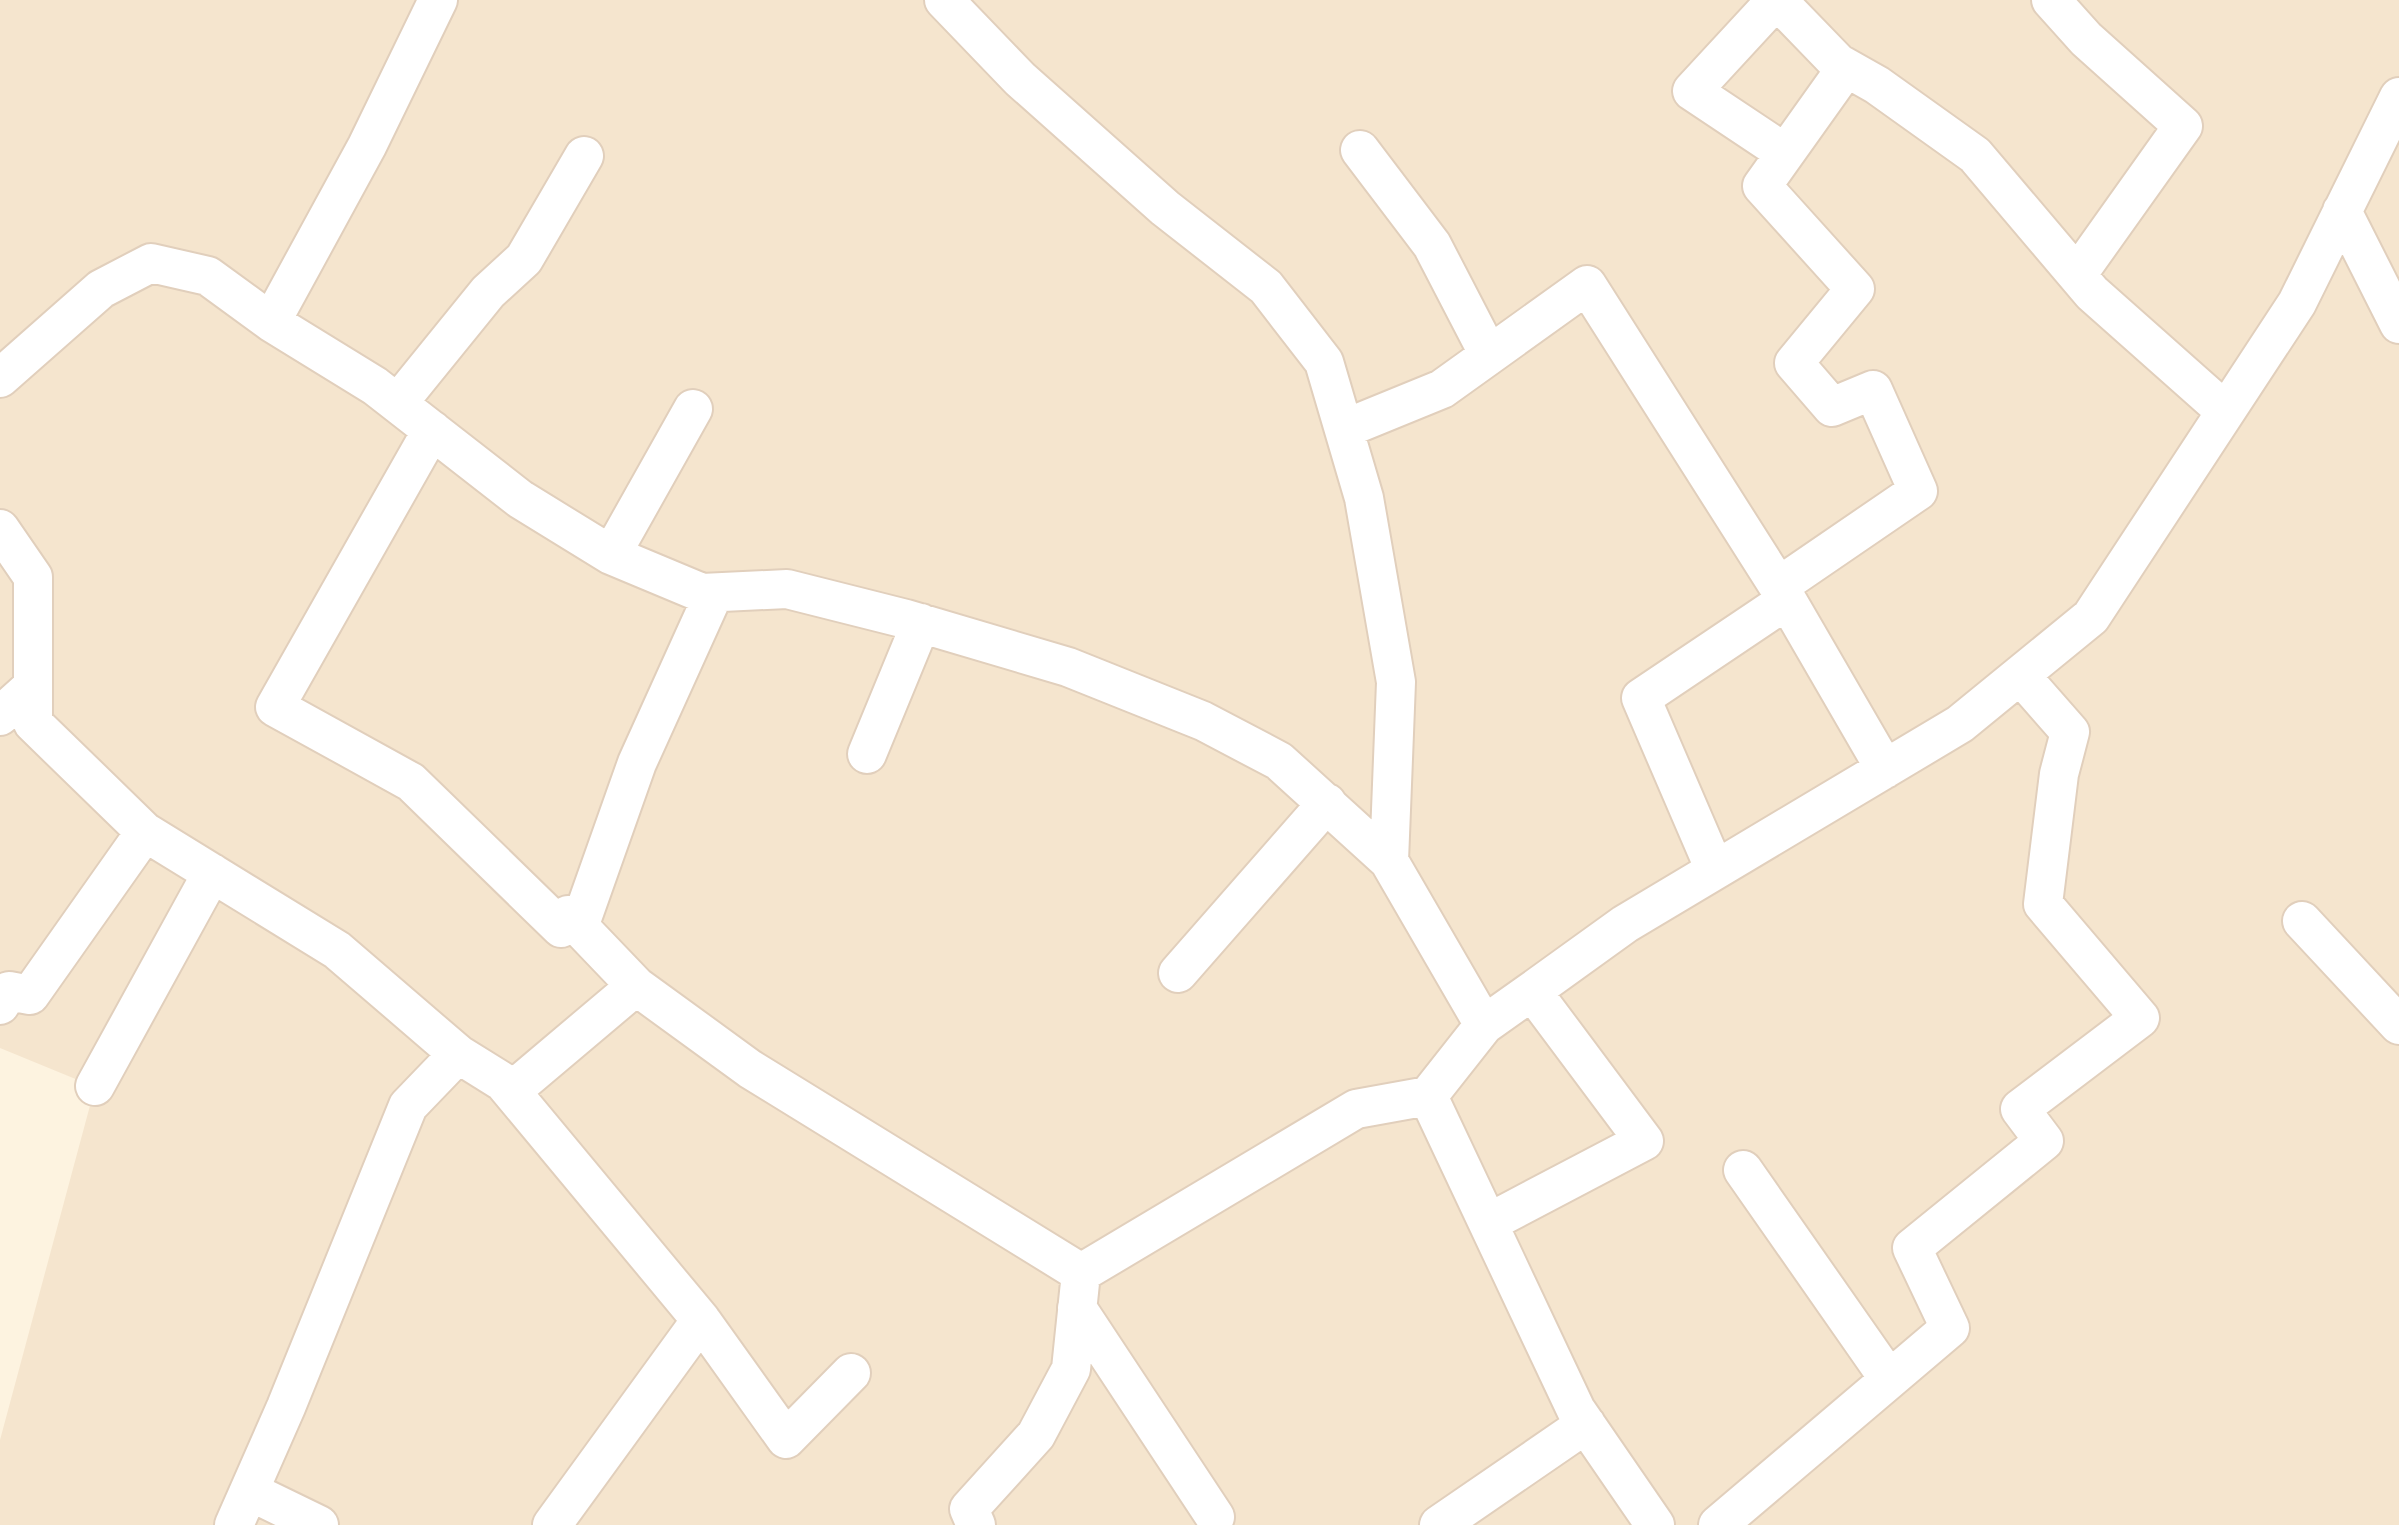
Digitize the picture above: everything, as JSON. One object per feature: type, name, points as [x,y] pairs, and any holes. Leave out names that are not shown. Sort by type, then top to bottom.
[{"type":"street","points":[[271,322],[367,146],[438,0]]},
{"type":"street","points":[[944,0],[1020,79],[1154,199],[1266,287],[1324,362],[1364,498],[1396,682],[1390,861]]},
{"type":"street","points":[[1785,153],[1692,91],[1776,0],[1838,63],[1877,85],[1975,155],[2092,293],[2225,411]]},
{"type":"street","points":[[2051,0],[2086,38],[2183,126],[2077,275]]},
{"type":"street","points":[[1715,870],[1641,698],[1918,491],[1873,390],[1832,407],[1794,363],[1855,289],[1762,186],[1846,68]]},
{"type":"street","points":[[1079,1290],[1356,1109],[1428,1096],[1484,1026],[1532,991],[1625,924],[1960,724],[2091,617],[2297,303],[2399,97]]},
{"type":"street","points":[[1360,150],[1432,245],[1489,355]]},
{"type":"street","points":[[398,403],[488,292],[524,258],[584,156]]},
{"type":"street","points":[[2342,211],[2399,324]]},
{"type":"street","points":[[0,379],[102,289],[151,264],[208,276],[271,322],[398,403],[520,499],[611,555],[702,593],[786,589],[920,623],[1068,667],[1203,721],[1279,761],[1390,861],[1484,1026]]},
{"type":"street","points":[[1344,429],[1442,389],[1587,285],[1783,593],[1885,769]]},
{"type":"street","points":[[611,555],[693,409]]},
{"type":"street","points":[[432,430],[275,707],[411,782],[561,928],[568,915],[636,986],[750,1069],[1079,1290],[1215,1517]]},
{"type":"street","points":[[0,529],[33,577],[33,723],[145,832],[337,950],[458,1054],[514,1089],[636,986]]},
{"type":"street","points":[[579,927],[637,763],[714,593]]},
{"type":"street","points":[[867,754],[920,623]]},
{"type":"street","points":[[1718,1525],[1950,1328],[1912,1248],[2044,1141],[2020,1109],[2140,1018],[2043,904],[2059,774],[2070,732],[2020,675]]},
{"type":"street","points":[[0,716],[33,686]]},
{"type":"street","points":[[1178,973],[1327,803]]},
{"type":"street","points":[[0,1005],[9,991],[30,995],[145,832]]},
{"type":"street","points":[[95,1086],[212,873]]},
{"type":"street","points":[[2302,921],[2399,1026]]},
{"type":"street","points":[[1488,1223],[1644,1141],[1532,991]]},
{"type":"street","points":[[234,1525],[408,1107],[458,1054]]},
{"type":"street","points":[[504,1083],[701,1320],[786,1439],[851,1373]]},
{"type":"street","points":[[1428,1096],[1576,1410],[1655,1525]]},
{"type":"street","points":[[1743,1170],[1889,1379]]},
{"type":"street","points":[[976,1525],[969,1509],[1036,1435],[1071,1369],[1079,1290]]},
{"type":"street","points":[[552,1525],[701,1320]]},
{"type":"street","points":[[1438,1525],[1586,1424]]},
{"type":"street","points":[[249,1491],[319,1525]]},
{"type":"shaded area","points":[[0,0],[2399,0],[2399,1525],[0,1525],[0,1440],[95,1087],[0,1048]]}]
